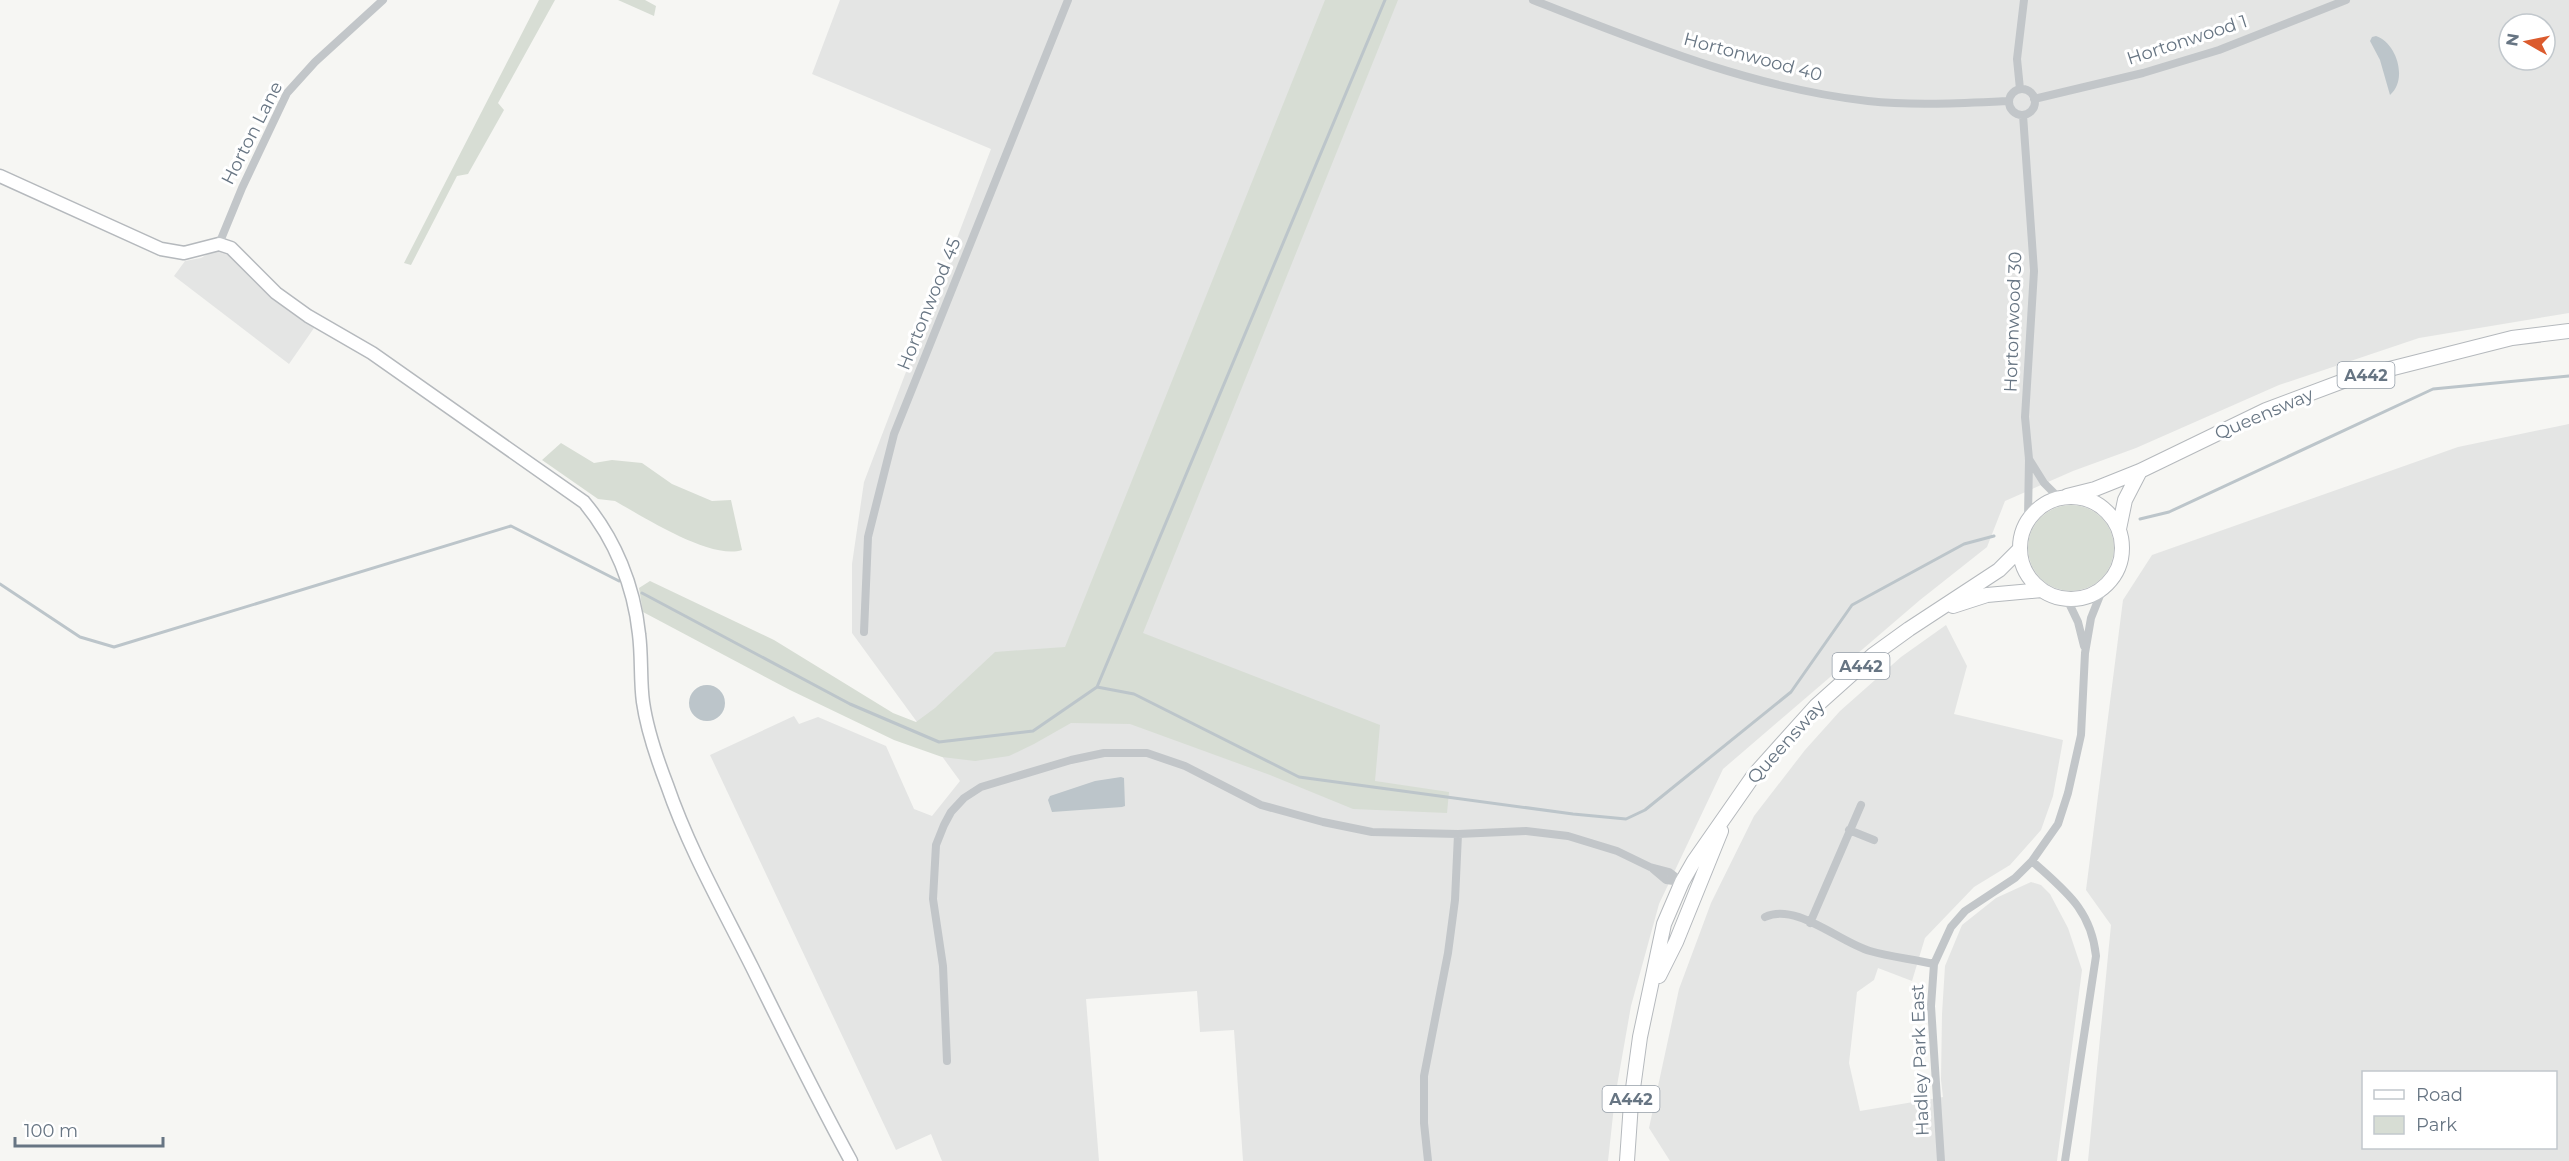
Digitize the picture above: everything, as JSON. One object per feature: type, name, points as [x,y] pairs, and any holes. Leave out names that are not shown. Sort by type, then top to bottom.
[{"type":"main road","name":"Queensway","points":[[2063,497],[2095,489],[2140,471],[2266,410],[2346,380],[2512,338],[2569,331]]},
{"type":"main road","points":[[2119,529],[2125,500],[2140,471]]},
{"type":"main road","points":[[2063,497],[2089,499],[2107,511],[2119,529],[2122,543],[2120,565],[2115,575],[2103,588],[2080,598],[2067,599]]},
{"type":"main road","name":"A442","points":[[2028,518],[2042,506],[2063,497]]},
{"type":"main road","points":[[2028,518],[2021,533],[2019,550],[2030,580],[2042,590]]},
{"type":"main road","name":"Queensway","points":[[1627,1161],[1630,1103],[1640,1036],[1664,924],[1682,882],[1754,775],[1816,706],[1873,655],[1999,570],[2019,550]]},
{"type":"main road","name":"Queensway","points":[[1937,611],[1987,595],[2042,590]]},
{"type":"main road","name":"A442","points":[[2042,590],[2067,599]]},
{"type":"main road","name":"Queensway","points":[[1651,991],[1676,942],[1728,814]]},
{"type":"main road","points":[[1682,882],[1698,890]]},
{"type":"street","name":"Horton Lane","points":[[219,244],[242,188],[287,93],[326,51],[383,0]]},
{"type":"street","name":"Hortonwood 45","points":[[864,632],[868,537],[894,434],[1068,0]]},
{"type":"street","name":"Hortonwood 40","points":[[1533,0],[1659,48],[1791,88],[1869,101],[1951,104],[2009,101]]},
{"type":"street","points":[[2020,89],[2017,59],[2024,0]]},
{"type":"street","name":"Hortonwood 1","points":[[2034,99],[2143,74],[2219,50],[2346,0]]},
{"type":"street","points":[[2020,89],[2028,90],[2034,99],[2033,108],[2023,115],[2015,113],[2009,101],[2013,92],[2020,89]]},
{"type":"street","name":"Hortonwood 30","points":[[2023,115],[2034,271],[2025,417],[2029,459],[2028,518]]},
{"type":"street","points":[[0,176],[161,249],[184,253],[219,244],[231,248],[276,293],[308,316],[372,352],[584,502],[599,520],[622,565],[632,595],[639,634],[643,702],[647,723],[666,785],[687,840],[789,1046],[851,1161]]},
{"type":"street","name":"Hortonwood 30","points":[[2029,459],[2044,483],[2063,497]]},
{"type":"street","name":"Hadley Park East","points":[[1941,1161],[1931,1015],[1934,964],[1951,927],[1965,911],[2015,878],[2032,861],[2058,824],[2068,793],[2081,735],[2085,653],[2093,613],[2103,588]]},
{"type":"street","name":"Hadley Park East","points":[[2067,599],[2078,622],[2085,653]]},
{"type":"street","points":[[947,1061],[943,966],[933,899],[936,845],[951,812],[964,798],[981,787],[1104,753],[1147,753],[1185,766],[1261,805],[1323,822],[1372,832],[1458,834],[1526,831],[1568,836],[1617,851],[1650,867],[1666,880],[1682,882]]},
{"type":"street","points":[[1810,923],[1861,805]]},
{"type":"street","points":[[1849,830],[1874,840]]},
{"type":"street","points":[[1428,1161],[1424,1123],[1424,1076],[1448,953],[1455,900],[1458,834]]},
{"type":"street","points":[[2032,861],[2078,903],[2088,921],[2094,939],[2096,956],[2065,1161]]},
{"type":"street","points":[[1765,917],[1780,912],[1810,923],[1869,951],[1934,964]]},
{"type":"shaded area","points":[[840,0],[2569,0],[2569,313],[2419,338],[2279,385],[2136,448],[2073,471],[2005,501],[1987,547],[1920,600],[1723,769],[1659,904],[1631,1006],[1615,1097],[1608,1161],[1243,1161],[1234,1030],[1200,1032],[1197,991],[1086,999],[1099,1161],[942,1161],[931,1134],[896,1150],[710,755],[794,716],[799,724],[818,717],[886,746],[914,809],[932,816],[960,781],[852,633],[852,564],[864,482],[991,149],[812,74]]},
{"type":"shaded area","points":[[2376,36],[2390,46],[2398,62],[2398,80],[2390,95],[2380,60],[2370,41]]},
{"type":"shaded area","points":[[220,247],[277,300],[314,328],[289,364],[174,276],[185,261],[201,258]]},
{"type":"shaded area","points":[[2569,424],[2569,1161],[2088,1161],[2111,925],[2086,890],[2123,600],[2152,555],[2458,447]]},
{"type":"shaded area","points":[[1946,625],[1967,666],[1954,714],[2063,740],[2053,796],[2041,830],[2010,865],[1974,887],[1925,938],[1912,981],[1878,968],[1874,980],[1857,992],[1849,1063],[1860,1111],[1943,1097],[1942,1014],[1945,966],[1962,925],[1996,898],[2031,882],[2041,885],[2050,894],[2068,928],[2082,970],[2057,1161],[1670,1161],[1649,1128],[1679,989],[1711,903],[1754,816],[1805,750],[1840,711],[1901,657]]},
{"type":"shaded area","points":[[707,685],[720,690],[725,703],[720,716],[707,721],[694,716],[689,703],[694,690]]},
{"type":"shaded area","points":[[1124,778],[1125,806],[1052,812],[1048,800],[1050,796],[1095,781]]},
{"type":"green space","points":[[539,0],[555,0],[498,103],[504,110],[468,174],[457,176],[411,265],[404,263]]},
{"type":"green space","points":[[618,0],[645,0],[656,6],[654,16]]},
{"type":"green space","points":[[1325,0],[1398,0],[1143,633],[1380,725],[1375,781],[1449,792],[1447,813],[1353,809],[1270,775],[1130,724],[1071,723],[1009,756],[975,761],[942,757],[894,740],[790,690],[643,612],[639,588],[650,581],[774,640],[893,713],[916,722],[935,708],[995,652],[1065,647]]},
{"type":"green space","points":[[561,443],[594,463],[612,460],[642,463],[672,484],[712,501],[731,500],[742,550],[713,549],[695,543],[615,501],[598,499],[542,460]]},
{"type":"green space","points":[[2071,505],[2087,509],[2101,518],[2110,532],[2114,548],[2110,564],[2101,578],[2087,587],[2071,591],[2055,587],[2041,578],[2032,564],[2028,548],[2032,532],[2041,518],[2055,509]]},
{"type":"waterway","points":[[642,593],[850,704],[939,742],[1033,731],[1097,687],[1385,0]]},
{"type":"waterway","points":[[2140,519],[2169,512],[2433,389],[2569,376]]},
{"type":"waterway","points":[[0,584],[80,637],[114,647],[511,526],[619,581]]},
{"type":"waterway","points":[[1097,687],[1134,694],[1299,777],[1626,819],[1645,810],[1791,692],[1852,605],[1964,544],[1994,536]]}]
